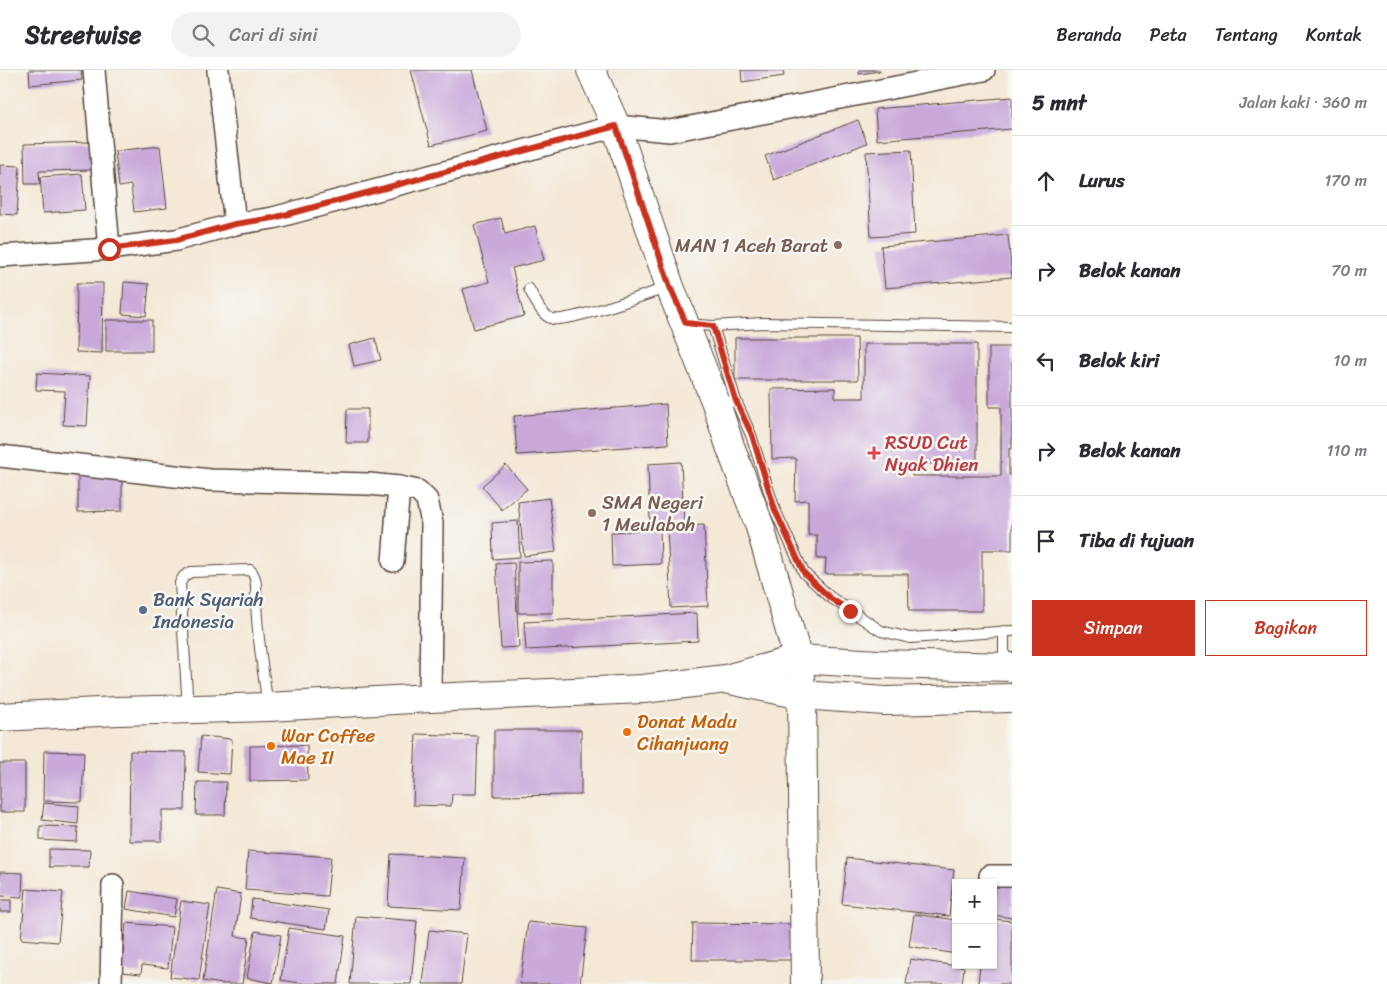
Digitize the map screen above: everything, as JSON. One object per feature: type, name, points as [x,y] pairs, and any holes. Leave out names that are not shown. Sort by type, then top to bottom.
[{"type":"main road","points":[[591,70],[616,126],[670,287],[726,402],[730,446],[760,527],[798,659],[802,695],[805,984]]},
{"type":"main road","points":[[0,717],[118,711],[268,708],[430,698],[643,689],[726,679],[798,659],[878,664],[1008,667]]},
{"type":"main road","points":[[726,679],[802,695],[885,701],[1012,698]]},
{"type":"street","points":[[94,70],[109,249]]},
{"type":"street","points":[[218,70],[235,224]]},
{"type":"street","points":[[0,256],[109,249],[176,240],[235,224],[273,218],[616,126],[670,131],[984,70]]},
{"type":"street","points":[[0,456],[210,480],[369,484],[418,491],[427,500],[432,523],[430,698]]},
{"type":"street","points":[[393,561],[399,487]]},
{"type":"street","points":[[990,876],[1012,876]]},
{"type":"street","points":[[111,984],[114,885]]},
{"type":"lane","points":[[529,289],[543,312],[552,319],[570,318],[670,287]]},
{"type":"lane","points":[[686,323],[713,326],[763,323],[1012,327]]},
{"type":"lane","points":[[713,326],[726,402],[752,435],[775,510],[804,573],[830,598],[881,631],[910,638],[1008,631],[1008,667]]},
{"type":"lane","points":[[188,710],[180,583],[184,576],[191,572],[250,570],[254,573],[256,581],[257,624],[268,708]]},
{"type":"building","points":[[29,70],[81,70],[82,80],[30,85]]},
{"type":"building","points":[[411,70],[472,70],[487,131],[431,145]]},
{"type":"building","points":[[741,70],[783,70],[784,76],[742,82]]},
{"type":"building","points":[[859,70],[880,70],[880,71],[859,74]]},
{"type":"building","points":[[1012,97],[1012,129],[877,140],[875,109]]},
{"type":"building","points":[[858,120],[867,143],[774,180],[765,156]]},
{"type":"building","points":[[91,142],[92,170],[39,171],[40,184],[25,184],[24,144]]},
{"type":"building","points":[[160,146],[167,208],[134,212],[131,185],[119,187],[115,151]]},
{"type":"building","points":[[911,150],[915,234],[871,237],[866,152]]},
{"type":"building","points":[[0,165],[20,166],[17,215],[0,214]]},
{"type":"building","points":[[82,174],[85,210],[43,213],[40,177]]},
{"type":"building","points":[[501,218],[505,234],[535,226],[544,260],[512,268],[524,316],[474,329],[463,289],[489,282],[474,225]]},
{"type":"building","points":[[1008,235],[1012,277],[885,288],[881,246]]},
{"type":"building","points":[[124,282],[149,284],[146,316],[122,314]]},
{"type":"building","points":[[77,283],[103,283],[102,353],[76,352]]},
{"type":"building","points":[[106,320],[152,320],[152,351],[106,351]]},
{"type":"building","points":[[375,338],[381,360],[354,366],[349,345]]},
{"type":"building","points":[[735,338],[857,338],[858,380],[735,380]]},
{"type":"building","points":[[864,344],[977,344],[977,464],[912,464],[912,476],[1001,476],[1001,407],[989,407],[989,347],[1012,347],[1012,449],[1009,449],[1009,475],[1012,475],[1012,550],[982,550],[982,611],[909,611],[908,574],[825,574],[826,559],[817,559],[817,535],[808,535],[808,500],[795,501],[796,458],[772,459],[771,389],[835,388],[835,398],[864,398]]},
{"type":"building","points":[[37,373],[90,376],[87,426],[63,425],[65,391],[36,390]]},
{"type":"building","points":[[666,404],[668,444],[517,455],[514,416]]},
{"type":"building","points":[[347,409],[368,409],[368,443],[346,443]]},
{"type":"building","points":[[681,462],[684,523],[650,524],[648,464]]},
{"type":"building","points":[[506,465],[527,489],[502,510],[482,486]]},
{"type":"building","points":[[122,471],[122,511],[78,512],[78,472]]},
{"type":"building","points":[[549,498],[556,552],[524,556],[518,502]]},
{"type":"building","points":[[518,521],[520,557],[493,559],[492,523]]},
{"type":"building","points":[[704,525],[708,606],[671,608],[667,527]]},
{"type":"building","points":[[660,530],[661,564],[612,566],[611,532]]},
{"type":"building","points":[[553,561],[553,613],[518,613],[518,562]]},
{"type":"building","points":[[514,563],[519,647],[501,648],[496,564]]},
{"type":"building","points":[[697,613],[698,641],[526,650],[524,622]]},
{"type":"building","points":[[494,730],[581,730],[581,795],[494,796]]},
{"type":"building","points":[[416,734],[478,736],[476,794],[452,794],[451,806],[413,805]]},
{"type":"building","points":[[201,736],[232,739],[230,774],[198,772]]},
{"type":"building","points":[[307,745],[308,780],[250,781],[250,746]]},
{"type":"building","points":[[44,751],[84,752],[82,802],[43,801]]},
{"type":"building","points":[[130,751],[186,752],[185,810],[162,810],[162,841],[129,841]]},
{"type":"building","points":[[0,763],[25,763],[25,812],[0,812]]},
{"type":"building","points":[[197,782],[226,782],[225,815],[196,815]]},
{"type":"building","points":[[44,803],[79,806],[78,824],[42,820]]},
{"type":"building","points":[[40,826],[78,827],[77,842],[40,840]]},
{"type":"building","points":[[49,849],[90,850],[89,867],[49,867]]},
{"type":"building","points":[[248,851],[331,857],[327,896],[245,890]]},
{"type":"building","points":[[391,854],[465,858],[461,910],[388,906]]},
{"type":"building","points":[[847,858],[954,870],[949,916],[842,904]]},
{"type":"building","points":[[0,872],[23,873],[22,897],[0,896]]},
{"type":"building","points":[[997,879],[1012,882],[1012,918],[997,916]]},
{"type":"building","points":[[26,889],[63,892],[58,942],[21,939]]},
{"type":"building","points":[[217,890],[241,894],[235,936],[249,938],[242,984],[203,981]]},
{"type":"building","points":[[129,891],[177,899],[174,917],[126,909]]},
{"type":"building","points":[[252,899],[329,910],[326,929],[250,918]]},
{"type":"building","points":[[0,900],[11,900],[11,912],[0,912]]},
{"type":"building","points":[[181,901],[210,905],[199,980],[170,977]]},
{"type":"building","points":[[914,914],[952,919],[952,953],[909,946]]},
{"type":"building","points":[[356,916],[417,921],[411,984],[350,984]]},
{"type":"building","points":[[997,919],[1012,921],[1012,984],[978,984],[980,969],[997,969]]},
{"type":"building","points":[[528,922],[587,928],[580,984],[520,984]]},
{"type":"building","points":[[126,923],[172,927],[168,968],[142,965],[141,974],[121,972]]},
{"type":"building","points":[[693,923],[793,924],[792,960],[692,960]]},
{"type":"building","points":[[289,928],[345,936],[338,984],[306,984],[281,980]]},
{"type":"building","points":[[429,930],[467,934],[461,984],[423,984]]},
{"type":"building","points":[[255,931],[281,935],[273,983],[247,978]]},
{"type":"building","points":[[910,959],[952,965],[952,969],[964,969],[962,984],[906,984]]},
{"type":"place","name":"MAN 1 Aceh Barat","points":[[838,245]]},
{"type":"place","name":"RSUD Cut Nyak Dhien","points":[[874,453]]},
{"type":"place","name":"SMA Negeri 1 Meulaboh","points":[[592,513]]},
{"type":"place","name":"Bank Syariah Indonesia","points":[[143,610]]},
{"type":"place","name":"Donat Madu Cihanjuang","points":[[627,732]]},
{"type":"place","name":"War Coffee Mae II","points":[[271,746]]},
{"type":"route","points":[[109,249],[176,240],[235,224],[273,218],[616,126],[670,287],[686,323],[713,326],[736,401],[752,435],[775,510],[804,573],[830,598],[850,611]]}]
